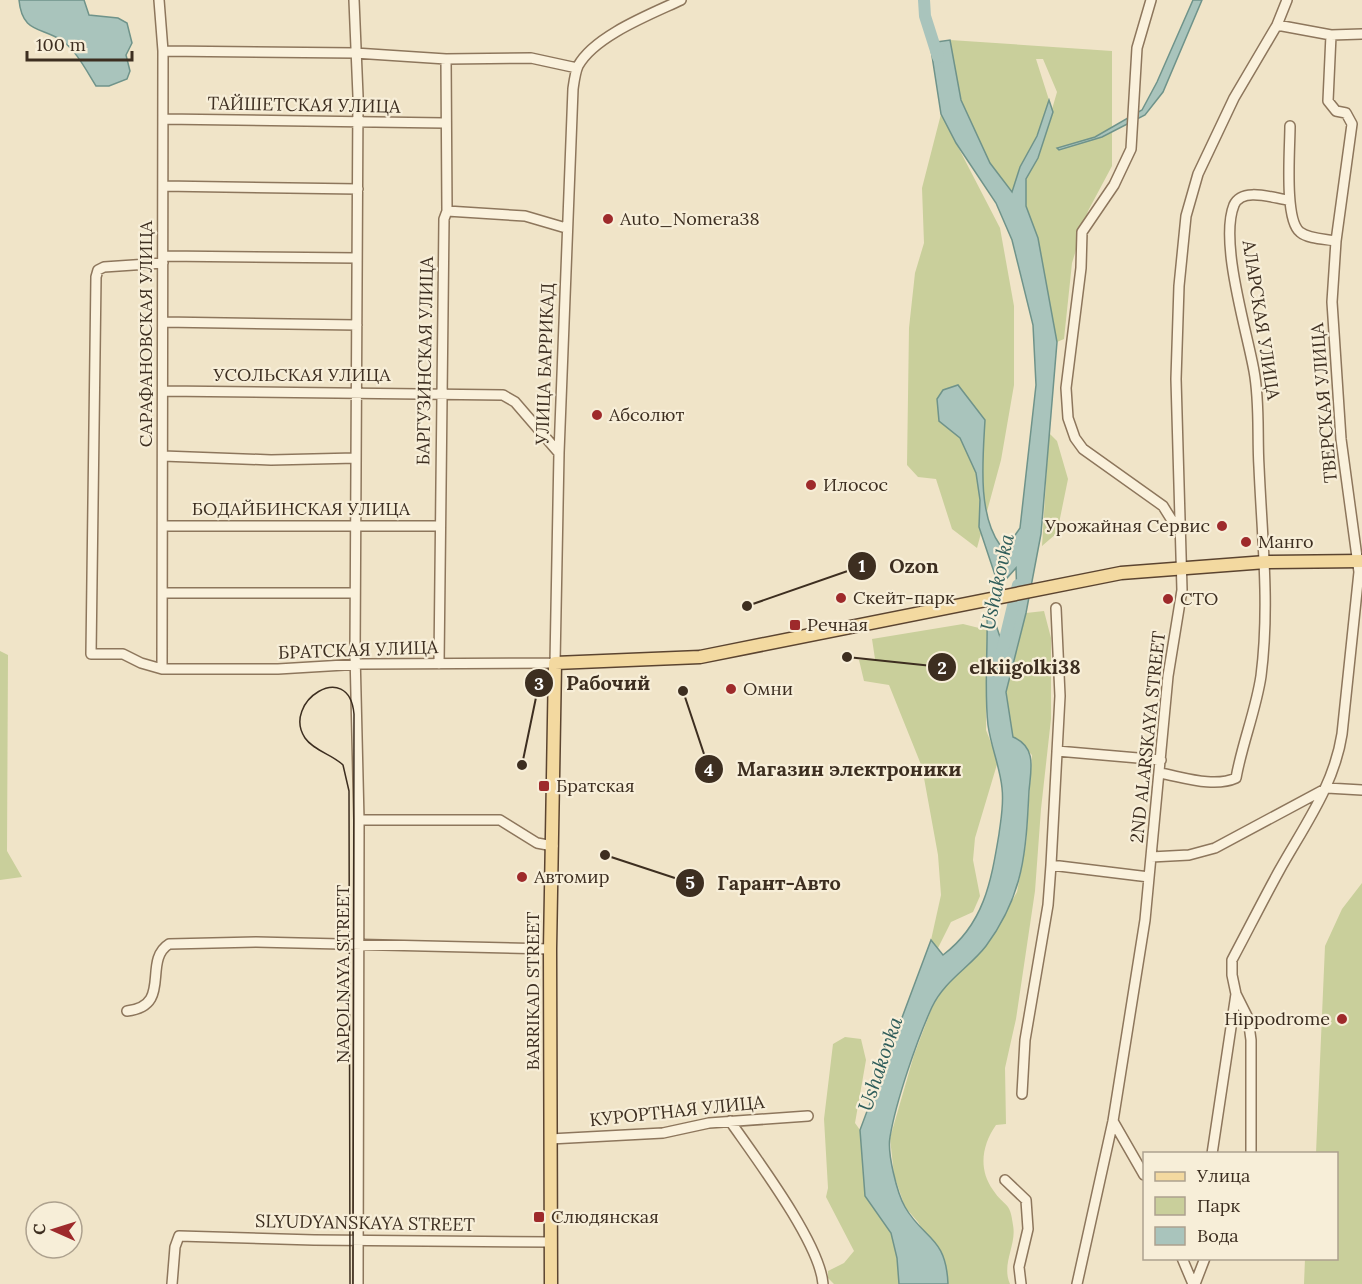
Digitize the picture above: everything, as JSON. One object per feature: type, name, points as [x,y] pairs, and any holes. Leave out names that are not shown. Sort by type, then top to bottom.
[{"type":"main road","points":[[555,663],[699,657],[960,603],[1121,573],[1266,562],[1360,561]]},
{"type":"main road","name":"BARRIKAD STREET","points":[[550,1284],[550,950],[555,663]]},
{"type":"street","name":"САРАФАНОВСКАЯ УЛИЦА","points":[[159,0],[163,51],[162,669]]},
{"type":"street","name":"NAPOLNAYA STREET","points":[[354,0],[358,122],[355,527],[359,820],[358,1284]]},
{"type":"street","points":[[163,51],[355,53],[446,59],[531,58],[577,68],[587,53],[614,34],[681,0]]},
{"type":"street","points":[[1151,0],[1137,48],[1132,140],[1127,161],[1114,185],[1082,232],[1081,268],[1066,388],[1068,418],[1075,438],[1083,449],[1163,506],[1179,532]]},
{"type":"street","name":"2ND ALARSKAYA STREET","points":[[1077,1284],[1113,1120],[1145,920],[1168,676],[1180,601],[1182,569],[1179,532],[1177,356],[1179,286],[1186,216],[1198,174],[1233,98],[1277,25],[1287,0]]},
{"type":"street","points":[[1277,25],[1331,35],[1362,34]]},
{"type":"street","name":"ТВЕРСКАЯ УЛИЦА","points":[[1236,994],[1232,960],[1278,873],[1328,788],[1338,761],[1360,561],[1341,439],[1332,302],[1336,241],[1352,124],[1351,118],[1346,113],[1336,111],[1328,101],[1331,35]]},
{"type":"street","name":"БАРГУЗИНСКАЯ УЛИЦА","points":[[439,664],[439,526],[444,393],[444,219],[447,211],[444,123],[446,59]]},
{"type":"street","name":"УЛИЦА БАРРИКАД","points":[[555,663],[566,228],[573,89],[577,68]]},
{"type":"street","name":"ТАЙШЕТСКАЯ УЛИЦА","points":[[163,119],[444,123]]},
{"type":"street","points":[[1290,126],[1288,200],[1293,226],[1302,234],[1336,241]]},
{"type":"street","points":[[163,186],[358,189]]},
{"type":"street","name":"АЛАРСКАЯ УЛИЦА","points":[[1160,773],[1214,782],[1228,782],[1236,778],[1242,744],[1260,679],[1265,624],[1266,562],[1255,373],[1234,277],[1230,221],[1234,204],[1240,197],[1248,195],[1288,200]]},
{"type":"street","points":[[447,211],[525,216],[566,228]]},
{"type":"street","points":[[163,260],[357,258]]},
{"type":"street","name":"БРАТСКАЯ УЛИЦА","points":[[163,260],[104,267],[98,270],[96,277],[91,654],[123,654],[141,663],[162,669],[278,669],[356,664],[555,663]]},
{"type":"street","points":[[163,322],[357,325]]},
{"type":"street","name":"УСОЛЬСКАЯ УЛИЦА","points":[[163,391],[503,395],[515,402],[559,453]]},
{"type":"street","points":[[163,456],[271,460],[356,458]]},
{"type":"street","points":[[1163,506],[1179,500]]},
{"type":"street","name":"БОДАЙБИНСКАЯ УЛИЦА","points":[[163,525],[439,526]]},
{"type":"street","points":[[163,593],[355,593]]},
{"type":"street","points":[[1022,1094],[1025,1040],[1048,904],[1051,865],[1060,696],[1056,608]]},
{"type":"street","points":[[1351,651],[1362,652]]},
{"type":"street","points":[[1057,751],[1161,760]]},
{"type":"street","points":[[1151,857],[1189,855],[1215,848],[1328,788],[1362,789]]},
{"type":"street","points":[[359,820],[500,820],[537,843],[553,846]]},
{"type":"street","points":[[1051,865],[1149,877]]},
{"type":"street","points":[[127,1011],[140,1010],[151,999],[160,954],[169,944],[256,942],[550,950]]},
{"type":"street","points":[[1212,1152],[1236,994]]},
{"type":"street","points":[[1236,994],[1248,1018],[1251,1040],[1251,1152]]},
{"type":"street","name":"КУРОРТНАЯ УЛИЦА","points":[[550,1139],[663,1133],[730,1121],[808,1116]]},
{"type":"street","points":[[1113,1120],[1143,1173]]},
{"type":"street","points":[[730,1121],[804,1235],[822,1270],[823,1284]]},
{"type":"street","points":[[1005,1180],[1026,1200],[1028,1229],[1019,1267],[1021,1284]]},
{"type":"street","name":"SLYUDYANSKAYA STREET","points":[[172,1284],[175,1247],[179,1236],[551,1242]]},
{"type":"street","points":[[1183,1260],[1194,1284]]},
{"type":"street","points":[[1194,1284],[1204,1260]]},
{"type":"green space","points":[[950,40],[1112,51],[1112,166],[1088,211],[1072,263],[1064,339],[1057,342],[1038,238],[1026,206],[1026,179],[1038,158],[1057,92],[1043,59],[1036,59],[1049,100],[1037,136],[1020,167],[1012,192],[990,163],[961,100]]},
{"type":"green space","points":[[941,114],[1000,228],[1014,306],[1014,385],[1001,460],[977,548],[952,529],[936,479],[918,477],[907,465],[909,328],[915,273],[924,243],[922,188]]},
{"type":"green space","points":[[1049,433],[1057,441],[1068,479],[1057,533],[1042,546]]},
{"type":"green space","points":[[1044,611],[1051,638],[1051,719],[1035,891],[1016,1019],[1005,1068],[1006,1124],[996,1125],[985,1149],[984,1157],[988,1182],[1009,1208],[1012,1217],[1014,1232],[1007,1269],[1010,1284],[948,1284],[947,1275],[918,1222],[905,1207],[894,1175],[890,1138],[914,1055],[933,1005],[944,988],[986,946],[1017,892],[1026,844],[1032,755],[1013,737],[1006,692],[1026,613]]},
{"type":"green space","points":[[963,624],[987,630],[986,730],[998,761],[975,838],[973,860],[980,896],[973,912],[951,922],[937,950],[931,940],[941,895],[938,855],[922,767],[889,685],[864,681],[859,660],[875,659],[872,639]]},
{"type":"green space","points":[[0,651],[8,655],[7,851],[22,877],[0,880]]},
{"type":"green space","name":"Hippodrome","points":[[1362,883],[1362,1284],[1304,1284],[1305,1260],[1338,1260],[1338,1152],[1316,1152],[1325,946],[1342,909]]},
{"type":"green space","points":[[845,1037],[861,1039],[866,1060],[855,1123],[860,1130],[865,1196],[891,1233],[897,1258],[899,1284],[834,1284],[828,1278],[828,1271],[844,1263],[854,1251],[826,1197],[828,1188],[824,1119],[833,1044]]},
{"type":"water","points":[[19,0],[84,0],[89,15],[118,18],[127,23],[132,43],[126,55],[130,71],[127,79],[109,86],[96,86],[66,44],[28,24],[21,11]]},
{"type":"water","points":[[1193,0],[1202,0],[1163,92],[1145,115],[1102,137],[1059,150],[1057,148],[1095,137],[1142,110],[1157,82]]},
{"type":"water","points":[[950,40],[961,100],[990,163],[1012,192],[1020,167],[1037,136],[1049,100],[1053,112],[1038,158],[1026,179],[1026,206],[1038,238],[1057,342],[1041,534],[1026,613],[1006,692],[1013,737],[1026,747],[1031,760],[1021,872],[1016,890],[999,927],[986,946],[943,989],[932,1007],[902,1089],[889,1144],[893,1173],[905,1207],[939,1247],[946,1268],[948,1284],[899,1284],[897,1258],[891,1233],[865,1196],[860,1130],[931,940],[943,955],[957,943],[977,916],[989,885],[1003,800],[1001,780],[988,725],[987,615],[994,619],[1000,637],[1009,642],[1017,600],[1016,568],[999,587],[979,527],[980,500],[976,473],[960,438],[939,421],[937,399],[943,390],[958,385],[985,420],[983,485],[988,517],[1000,545],[1009,544],[1020,528],[1036,385],[1033,325],[1012,240],[996,203],[956,143],[941,114],[930,43]]},
{"type":"waterway","name":"Ushakovka","points":[[924,0],[925,16],[938,57]]},
{"type":"waterway","name":"Ushakovka","points":[[1001,656],[1018,585]]},
{"type":"tram line","points":[[350,1284],[349,791],[343,765],[309,742],[300,724],[302,711],[309,700],[330,687],[341,689],[349,697],[354,714],[353,1284]]},
{"type":"place","name":"Auto_Nomera38","points":[[608,219]]},
{"type":"place","name":"Абсолют","points":[[597,415]]},
{"type":"place","name":"Илосос","points":[[811,485]]},
{"type":"place","name":"Урожайная Сервис","points":[[1222,526]]},
{"type":"place","name":"Манго","points":[[1246,542]]},
{"type":"place","name":"Скейт-парк","points":[[841,598]]},
{"type":"place","name":"СТО","points":[[1168,599]]},
{"type":"place","name":"Ozon","points":[[747,606]]},
{"type":"place","name":"Речная","points":[[795,625]]},
{"type":"place","name":"elkiigolki38","points":[[847,657]]},
{"type":"place","name":"Омни","points":[[731,689]]},
{"type":"place","name":"Магазин электроники","points":[[683,691]]},
{"type":"place","name":"Рабочий","points":[[522,765]]},
{"type":"place","name":"Братская","points":[[544,786]]},
{"type":"place","name":"Гарант-Авто","points":[[605,855]]},
{"type":"place","name":"Автомир","points":[[522,877]]},
{"type":"place","name":"Hippodrome","points":[[1342,1019]]},
{"type":"place","name":"Слюдянская","points":[[539,1217]]}]
